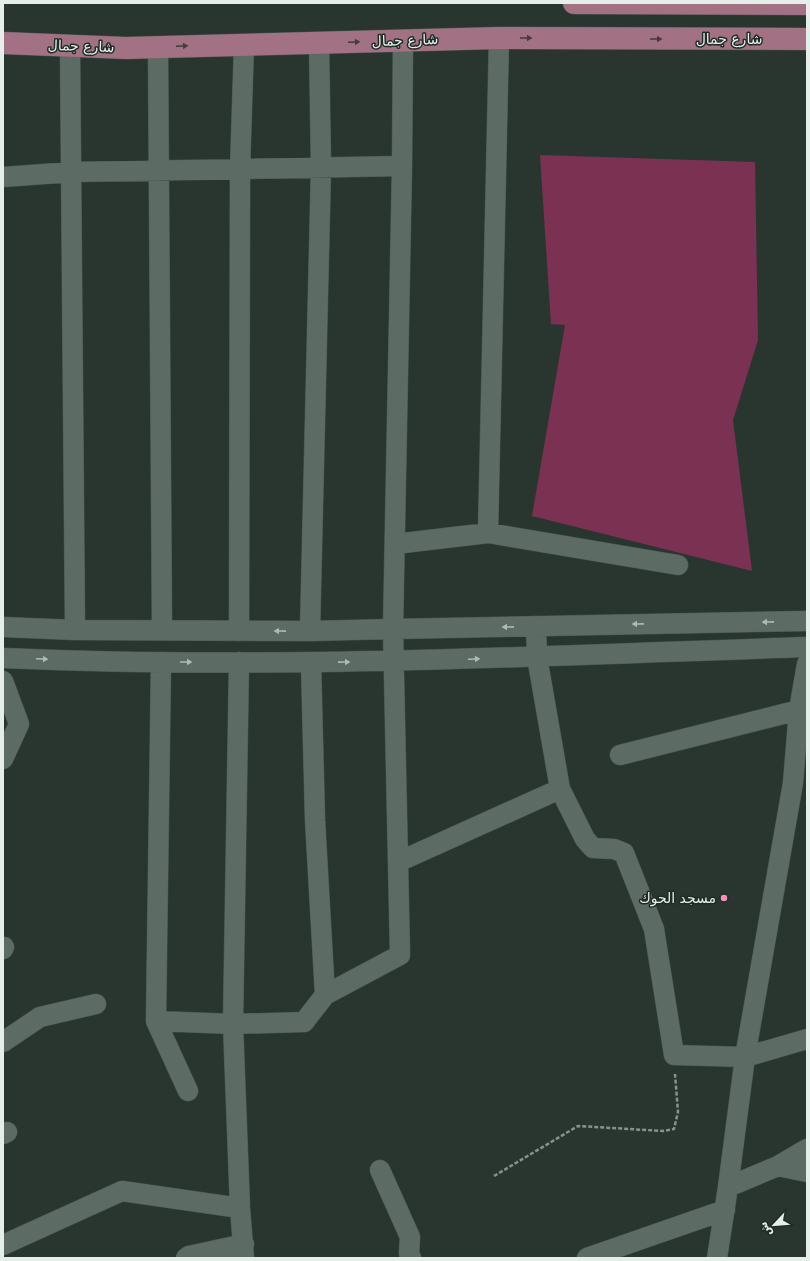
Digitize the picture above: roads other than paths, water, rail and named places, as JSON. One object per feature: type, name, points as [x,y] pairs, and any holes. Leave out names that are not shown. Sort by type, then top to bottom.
[{"type":"main road","points":[[574,3],[807,4]]},
{"type":"main road","name":"شارع جمال","points":[[3,43],[126,48],[499,38],[807,39]]},
{"type":"street","points":[[488,533],[499,38]]},
{"type":"street","points":[[156,1021],[233,1024],[304,1022],[326,995],[400,956],[393,629],[403,40]]},
{"type":"street","points":[[310,632],[321,167],[319,43]]},
{"type":"street","points":[[239,631],[240,169],[244,45]]},
{"type":"street","points":[[70,46],[75,630]]},
{"type":"street","points":[[158,47],[162,630]]},
{"type":"street","points":[[3,177],[72,172],[402,166]]},
{"type":"street","points":[[395,544],[488,533],[678,565]]},
{"type":"street","points":[[3,627],[75,630],[310,632],[807,621]]},
{"type":"street","points":[[536,626],[537,657],[560,789],[585,839],[593,848],[614,849],[624,853],[654,929],[674,1055],[745,1057],[807,1038]]},
{"type":"street","points":[[3,658],[78,661],[311,663],[537,657],[807,647]]},
{"type":"street","points":[[161,662],[156,1021],[188,1091]]},
{"type":"street","points":[[186,1258],[189,1256],[244,1251],[240,1208],[233,1024],[239,662]]},
{"type":"street","points":[[311,663],[315,820],[326,995]]},
{"type":"street","points":[[717,1258],[725,1210],[745,1057],[793,784],[799,710],[807,664]]},
{"type":"street","points":[[3,681],[19,724],[3,759]]},
{"type":"street","points":[[620,755],[799,710]]},
{"type":"street","points":[[398,862],[560,789]]},
{"type":"street","points":[[3,1042],[40,1017],[96,1004]]},
{"type":"street","points":[[728,1187],[778,1166],[807,1149]]},
{"type":"street","points":[[778,1166],[807,1172]]},
{"type":"street","points":[[380,1170],[410,1237],[409,1253],[411,1258]]},
{"type":"street","points":[[3,1245],[122,1191],[240,1208]]},
{"type":"street","points":[[587,1258],[725,1210]]},
{"type":"place","name":"مسجد الحوك","points":[[724,898]]}]
